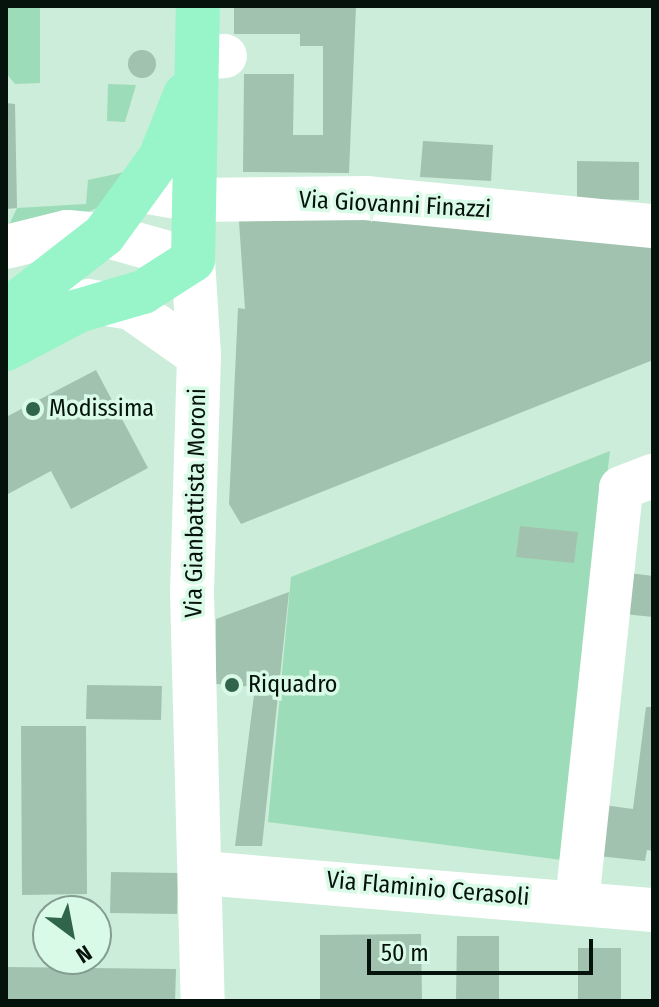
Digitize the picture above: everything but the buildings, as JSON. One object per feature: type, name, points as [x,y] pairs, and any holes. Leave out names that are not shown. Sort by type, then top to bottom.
[{"type":"main road","name":"Via Gianbattista Moroni","points":[[193,260],[194,200],[205,63],[198,6]]},
{"type":"main road","points":[[15,293],[104,235],[160,158],[205,63]]},
{"type":"main road","points":[[6,349],[106,302],[143,292],[193,260]]},
{"type":"street","name":"Via Giovanni Finazzi","points":[[137,190],[194,200],[366,198],[653,226]]},
{"type":"street","points":[[6,247],[67,232],[104,235],[193,260]]},
{"type":"street","name":"Via Gianbattista Moroni","points":[[193,260],[199,356],[192,593],[202,873],[203,1001]]},
{"type":"street","points":[[15,293],[106,302],[148,317],[199,356]]},
{"type":"street","points":[[577,902],[621,488],[653,476]]},
{"type":"street","name":"Via Flaminio Cerasoli","points":[[202,873],[653,910]]},
{"type":"green space","points":[[6,6],[40,6],[40,83],[15,84],[6,73]]},
{"type":"green space","points":[[108,84],[136,85],[125,122],[107,121]]},
{"type":"green space","points":[[125,172],[102,205],[85,214],[9,225],[17,208],[86,204],[88,180]]},
{"type":"green space","points":[[610,451],[562,860],[268,822],[291,577]]},
{"type":"place","name":"Modissima","points":[[33,409]]},
{"type":"place","name":"Riquadro","points":[[232,685]]}]
